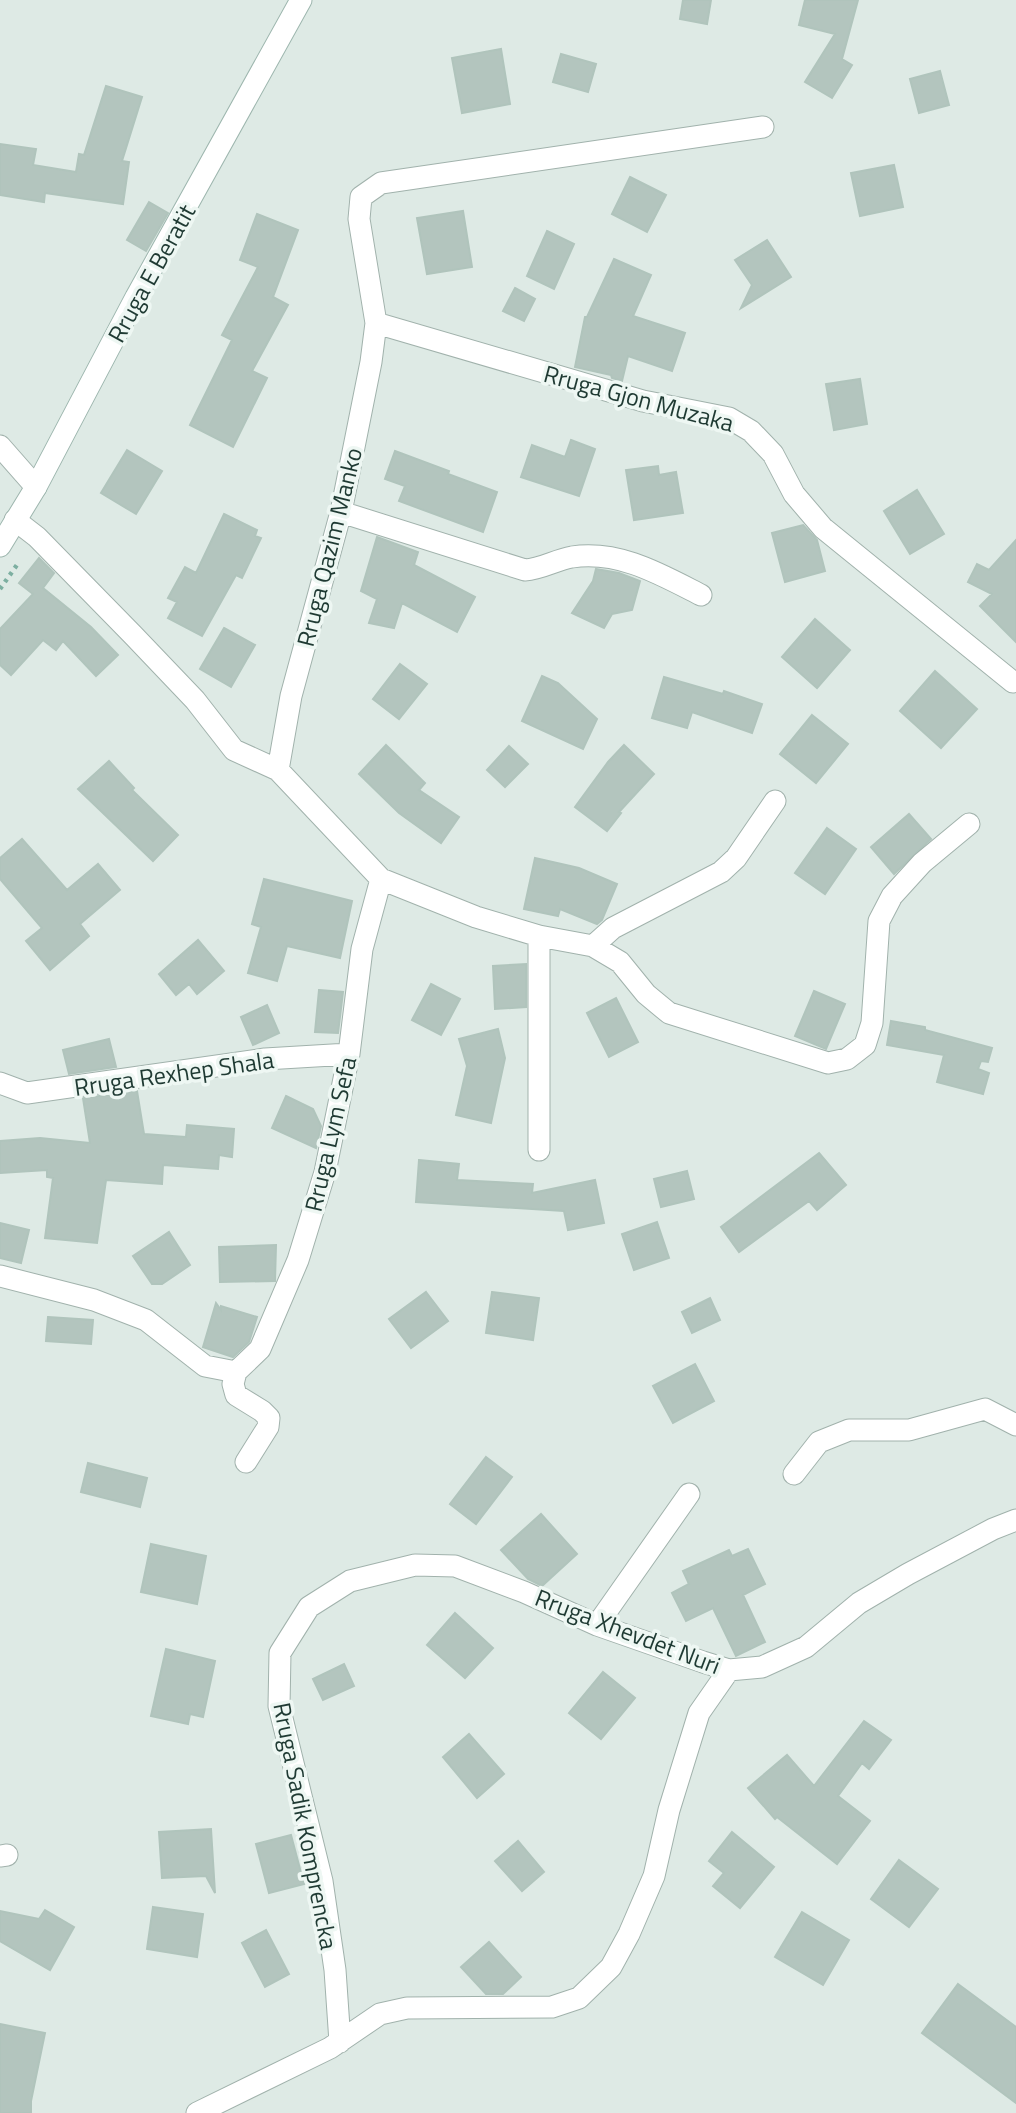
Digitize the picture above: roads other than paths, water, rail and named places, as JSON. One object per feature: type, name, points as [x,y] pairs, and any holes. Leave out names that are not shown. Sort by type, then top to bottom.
[{"type":"street","name":"Rruga E Beratit","points":[[0,546],[36,487],[136,297],[302,0]]},
{"type":"street","name":"Rruga Qazim Manko","points":[[278,770],[291,696],[341,512],[371,362],[376,323],[359,219],[361,197],[381,183],[763,127]]},
{"type":"street","name":"Rruga Gjon Muzaka","points":[[376,323],[643,401],[729,418],[751,430],[773,454],[794,494],[823,528],[1013,682]]},
{"type":"street","points":[[0,446],[36,487]]},
{"type":"street","points":[[341,512],[525,570],[539,569],[574,557],[607,557],[643,565],[701,595]]},
{"type":"street","points":[[15,520],[37,537],[142,644],[195,700],[234,750],[278,770],[381,879],[476,917],[539,936],[593,946],[620,962],[646,994],[669,1013],[828,1063],[847,1059],[864,1045],[872,1023],[878,922],[892,896],[922,863],[970,824]]},
{"type":"street","points":[[593,946],[613,928],[721,873],[736,858],[775,801]]},
{"type":"street","name":"Rruga Lym Sefa","points":[[236,1372],[260,1349],[298,1260],[325,1172],[349,1054],[362,949],[381,879]]},
{"type":"street","points":[[539,936],[539,1150]]},
{"type":"street","name":"Rruga Rexhep Shala","points":[[0,1083],[27,1093],[265,1059],[349,1054]]},
{"type":"street","points":[[0,1276],[94,1300],[146,1320],[205,1366],[236,1372],[233,1384],[236,1395],[269,1418],[268,1427],[246,1462]]},
{"type":"street","points":[[794,1474],[819,1442],[849,1430],[909,1430],[985,1409],[1016,1425]]},
{"type":"street","points":[[597,1625],[689,1494]]},
{"type":"street","name":"Rruga Xhevdet Nuri","points":[[280,1653],[309,1606],[350,1581],[415,1565],[455,1566],[524,1592],[597,1625],[729,1670],[762,1667],[806,1647],[859,1603],[920,1567],[1016,1520]]},
{"type":"street","name":"Rruga Sadik Komprencka","points":[[280,1653],[279,1706],[322,1881],[335,1970],[340,2042]]},
{"type":"street","points":[[197,2113],[340,2042],[380,2014],[407,2008],[552,2007],[579,1998],[611,1967],[629,1934],[654,1876],[669,1810],[699,1713],[729,1670]]}]
